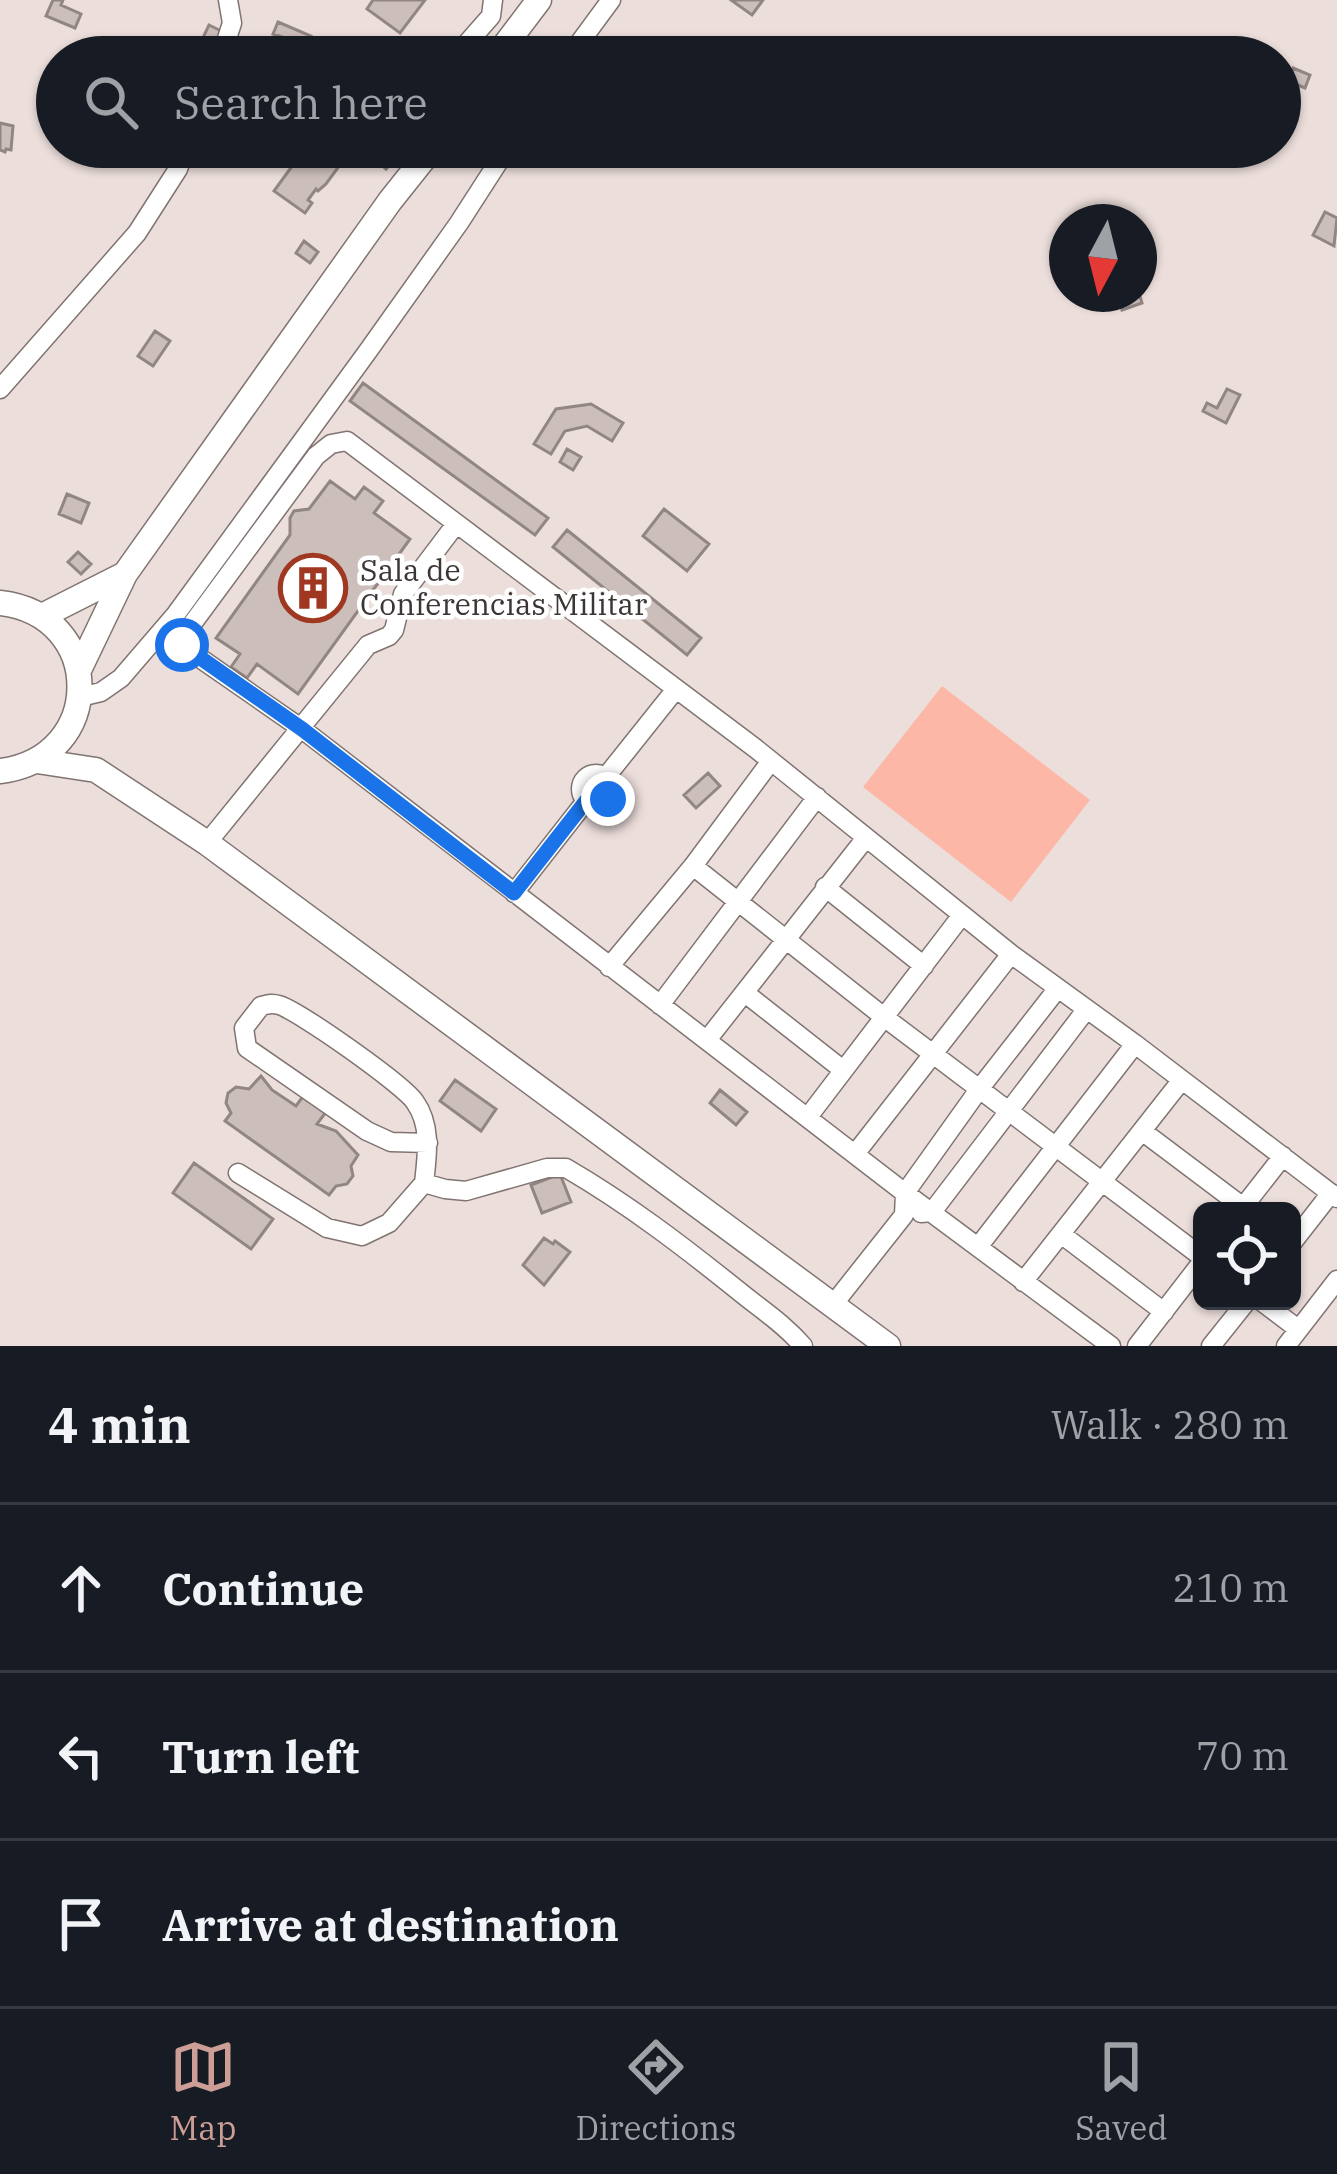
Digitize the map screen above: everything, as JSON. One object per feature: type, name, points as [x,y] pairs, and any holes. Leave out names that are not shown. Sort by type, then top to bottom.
[{"type":"main road","points":[[512,36],[539,0]]},
{"type":"main road","points":[[79,670],[125,574],[416,168]]},
{"type":"main road","points":[[42,616],[125,574]]},
{"type":"main road","points":[[0,602],[42,616],[69,646],[79,670],[80,697],[58,744],[37,760],[0,771]]},
{"type":"main road","points":[[72,722],[96,770]]},
{"type":"main road","points":[[37,760],[96,770],[207,843],[888,1346]]},
{"type":"street","points":[[227,0],[232,23],[227,36]]},
{"type":"street","points":[[473,36],[491,16],[493,0]]},
{"type":"street","points":[[584,36],[611,0]]},
{"type":"street","points":[[0,389],[136,233],[179,168]]},
{"type":"street","points":[[80,697],[100,692],[121,678],[176,614],[494,168]]},
{"type":"street","points":[[1111,1346],[302,729],[182,645],[184,635],[316,456],[331,444],[347,441],[771,761],[1011,954],[1334,1195],[1301,1234]]},
{"type":"street","points":[[207,843],[368,645],[394,630],[403,594],[456,524]]},
{"type":"street","points":[[514,893],[586,801],[597,804],[608,799],[611,788],[605,778],[676,689]]},
{"type":"street","points":[[609,967],[771,761]]},
{"type":"street","points":[[661,1005],[817,797]]},
{"type":"street","points":[[707,1040],[865,839]]},
{"type":"street","points":[[693,866],[1193,1252]]},
{"type":"street","points":[[825,887],[924,966]]},
{"type":"street","points":[[808,1117],[962,915]]},
{"type":"street","points":[[855,1154],[1011,954]]},
{"type":"street","points":[[832,1306],[904,1215],[905,1193],[1058,988]]},
{"type":"street","points":[[745,993],[843,1070]]},
{"type":"street","points":[[238,1173],[326,1228],[362,1236],[389,1223],[424,1183],[428,1143],[415,1100],[391,1078],[275,1003],[261,1006],[244,1028],[247,1048],[367,1131],[391,1142],[428,1143]]},
{"type":"street","points":[[904,1215],[932,1212],[1086,1010]]},
{"type":"street","points":[[978,1247],[1135,1044]]},
{"type":"street","points":[[1023,1282],[1181,1081]]},
{"type":"street","points":[[1142,1131],[1232,1202]]},
{"type":"street","points":[[1246,1202],[1282,1156]]},
{"type":"street","points":[[424,1183],[466,1191],[547,1168],[566,1168],[679,1242],[782,1322],[803,1346]]},
{"type":"street","points":[[1061,1234],[1164,1312]]},
{"type":"street","points":[[1137,1346],[1193,1272]]},
{"type":"street","points":[[1286,1346],[1337,1280]]},
{"type":"street","points":[[1211,1346],[1240,1310]]},
{"type":"street","points":[[1273,1310],[1298,1329]]},
{"type":"shaded area","points":[[942,686],[1090,800],[1011,902],[863,787]]},
{"type":"building","points":[[53,0],[63,0],[61,5],[81,14],[75,28],[46,16]]},
{"type":"building","points":[[373,0],[425,0],[400,33],[367,9]]},
{"type":"building","points":[[731,0],[763,0],[752,15]]},
{"type":"building","points":[[278,22],[311,36],[279,36],[273,34]]},
{"type":"building","points":[[209,25],[225,33],[224,36],[204,36]]},
{"type":"building","points":[[1301,71],[1310,75],[1305,88],[1301,86]]},
{"type":"building","points":[[0,123],[13,126],[11,150],[5,152],[0,150]]},
{"type":"building","points":[[291,168],[338,168],[308,200],[312,203],[305,213],[274,191]]},
{"type":"building","points":[[1325,212],[1337,218],[1334,246],[1313,235]]},
{"type":"building","points":[[304,241],[318,252],[310,263],[296,253]]},
{"type":"building","points":[[155,331],[170,341],[153,366],[138,356]]},
{"type":"building","points":[[363,383],[548,518],[535,535],[350,401]]},
{"type":"building","points":[[1227,389],[1240,395],[1226,423],[1203,411],[1207,403],[1217,408]]},
{"type":"building","points":[[591,404],[623,423],[612,441],[587,426],[565,431],[551,454],[534,444],[556,409]]},
{"type":"building","points":[[567,449],[581,457],[573,470],[560,462]]},
{"type":"building","name":"Sala de Conferencias Militar","points":[[330,481],[355,499],[364,487],[383,501],[374,513],[410,539],[298,694],[257,664],[247,678],[231,667],[240,654],[216,638],[290,535],[294,511],[309,509]]},
{"type":"building","points":[[67,494],[89,503],[81,523],[59,514]]},
{"type":"building","points":[[664,509],[709,544],[687,571],[643,536]]},
{"type":"building","points":[[567,530],[701,638],[687,655],[553,547]]},
{"type":"building","points":[[78,552],[91,564],[81,574],[68,562]]},
{"type":"building","points":[[708,773],[720,786],[696,808],[684,795]]},
{"type":"building","points":[[261,1076],[296,1106],[304,1095],[326,1112],[317,1124],[336,1131],[358,1155],[347,1184],[336,1186],[329,1195],[225,1121],[231,1113],[228,1093],[236,1087],[249,1089]]},
{"type":"building","points":[[455,1080],[496,1109],[481,1131],[440,1101]]},
{"type":"building","points":[[720,1090],[747,1112],[736,1125],[710,1103]]},
{"type":"building","points":[[194,1163],[273,1219],[251,1249],[173,1193]]},
{"type":"building","points":[[560,1174],[571,1202],[542,1213],[531,1185]]},
{"type":"building","points":[[544,1238],[570,1252],[544,1285],[523,1265]]},
{"type":"place","name":"Sala de Conferencias Militar","points":[[313,588]]},
{"type":"route","points":[[182,645],[302,729],[514,893],[586,801],[597,804],[608,799]]}]
